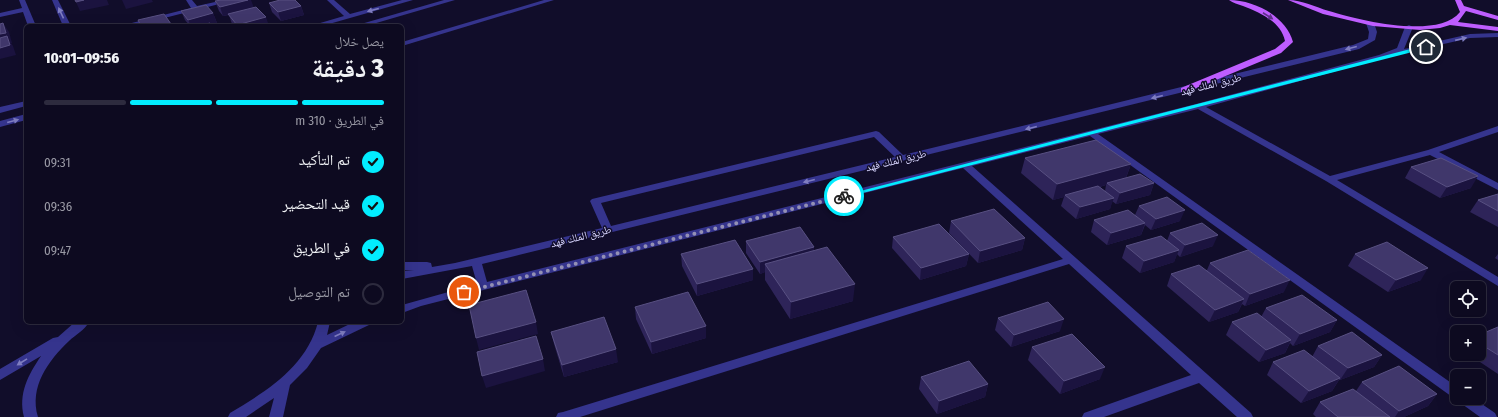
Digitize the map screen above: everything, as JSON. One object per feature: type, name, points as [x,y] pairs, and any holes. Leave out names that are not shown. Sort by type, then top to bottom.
[{"type":"main road","points":[[1184,90],[1278,50],[1289,42],[1285,30],[1270,18],[1254,8],[1232,0]]},
{"type":"main road","points":[[1291,0],[1335,16],[1370,24],[1410,27],[1435,26],[1455,21],[1463,12],[1458,0]]},
{"type":"main road","points":[[1462,8],[1498,18]]},
{"type":"main road","points":[[1447,23],[1498,29]]},
{"type":"street","points":[[22,0],[31,24]]},
{"type":"street","points":[[55,0],[66,24]]},
{"type":"street","points":[[188,0],[196,9]]},
{"type":"street","points":[[132,24],[232,0]]},
{"type":"street","points":[[330,0],[348,17]]},
{"type":"street","points":[[322,24],[410,0]]},
{"type":"street","points":[[365,24],[452,0]]},
{"type":"street","points":[[404,43],[552,0]]},
{"type":"street","points":[[0,15],[26,9]]},
{"type":"street","name":"طريق الملك فهد","points":[[404,275],[455,267],[476,262],[1356,47],[1371,40],[1373,32],[1370,24]]},
{"type":"street","name":"طريق الملك فهد","points":[[404,308],[483,287],[1199,106],[1382,57],[1400,49],[1410,27]]},
{"type":"street","points":[[1382,57],[1470,36],[1498,35]]},
{"type":"street","points":[[0,110],[24,104]]},
{"type":"street","points":[[1199,106],[1329,179],[1498,282]]},
{"type":"street","points":[[0,124],[24,118]]},
{"type":"street","points":[[1329,179],[1431,152],[1498,129]]},
{"type":"street","points":[[1091,133],[1450,389]]},
{"type":"street","points":[[608,230],[595,201],[876,134],[902,159]]},
{"type":"street","points":[[1431,152],[1498,187]]},
{"type":"street","points":[[965,165],[1246,417]]},
{"type":"street","points":[[563,417],[1071,260]]},
{"type":"street","points":[[476,262],[483,287]]},
{"type":"street","points":[[404,266],[455,267]]},
{"type":"street","points":[[0,375],[67,334],[80,324]]},
{"type":"street","points":[[235,417],[254,407],[284,383],[303,364],[316,345],[323,324]]},
{"type":"street","points":[[316,345],[361,324]]},
{"type":"street","points":[[31,417],[28,405],[32,381],[46,358],[67,334]]},
{"type":"street","points":[[1089,417],[1201,377]]},
{"type":"street","points":[[276,417],[284,383]]},
{"type":"street","points":[[1473,405],[1490,417]]},
{"type":"building","points":[[248,0],[220,7],[215,1]]},
{"type":"building","points":[[280,0],[295,0],[301,6],[278,12],[269,3]]},
{"type":"building","points":[[206,5],[213,13],[188,20],[181,11]]},
{"type":"building","points":[[256,7],[266,17],[236,24],[228,14]]},
{"type":"building","points":[[164,14],[171,24],[140,24],[138,20]]},
{"type":"building","points":[[3,23],[6,33],[0,34],[0,24]]},
{"type":"building","points":[[7,36],[10,45],[0,48],[0,38]]},
{"type":"building","points":[[1096,140],[1131,164],[1057,184],[1025,158]]},
{"type":"building","points":[[1441,158],[1478,176],[1447,187],[1411,167]]},
{"type":"building","points":[[1140,174],[1154,183],[1120,193],[1107,183]]},
{"type":"building","points":[[1098,186],[1114,198],[1080,207],[1065,195]]},
{"type":"building","points":[[1498,194],[1498,211],[1478,200]]},
{"type":"building","points":[[1167,197],[1185,210],[1156,219],[1139,206]]},
{"type":"building","points":[[994,209],[1025,238],[980,251],[951,221]]},
{"type":"building","points":[[1128,210],[1145,223],[1111,233],[1094,220]]},
{"type":"building","points":[[1202,223],[1218,235],[1185,245],[1170,233]]},
{"type":"building","points":[[939,224],[969,254],[921,268],[893,237]]},
{"type":"building","points":[[800,227],[814,247],[760,262],[746,241]]},
{"type":"building","points":[[1161,236],[1179,250],[1144,261],[1126,246]]},
{"type":"building","points":[[735,240],[753,269],[697,284],[681,254]]},
{"type":"building","points":[[1387,242],[1428,268],[1396,280],[1355,254]]},
{"type":"building","points":[[827,247],[855,284],[791,302],[765,264]]},
{"type":"building","points":[[1248,250],[1290,280],[1250,294],[1210,263]]},
{"type":"building","points":[[1199,265],[1244,299],[1215,310],[1171,274]]},
{"type":"building","points":[[526,290],[536,322],[476,338],[469,305]]},
{"type":"building","points":[[688,292],[706,326],[651,342],[635,307]]},
{"type":"building","points":[[1302,295],[1337,320],[1300,334],[1266,308]]},
{"type":"building","points":[[1048,302],[1064,319],[1014,335],[998,318]]},
{"type":"building","points":[[1257,313],[1291,340],[1266,350],[1232,322]]},
{"type":"building","points":[[604,317],[616,349],[562,365],[551,332]]},
{"type":"building","points":[[1498,327],[1498,355],[1486,347],[1486,332]]},
{"type":"building","points":[[1352,332],[1382,355],[1348,368],[1318,346]]},
{"type":"building","points":[[1072,334],[1105,367],[1064,381],[1032,347]]},
{"type":"building","points":[[536,336],[543,359],[482,376],[477,352]]},
{"type":"building","points":[[1304,350],[1340,378],[1309,391],[1273,362]]},
{"type":"building","points":[[969,361],[988,384],[939,401],[921,377]]},
{"type":"building","points":[[1399,366],[1437,394],[1399,411],[1362,382]]},
{"type":"building","points":[[1353,389],[1390,417],[1338,417],[1320,402]]},
{"type":"way so far","points":[[464,292],[844,196]]},
{"type":"route","points":[[844,196],[1199,106],[1382,57],[1426,47]]}]
